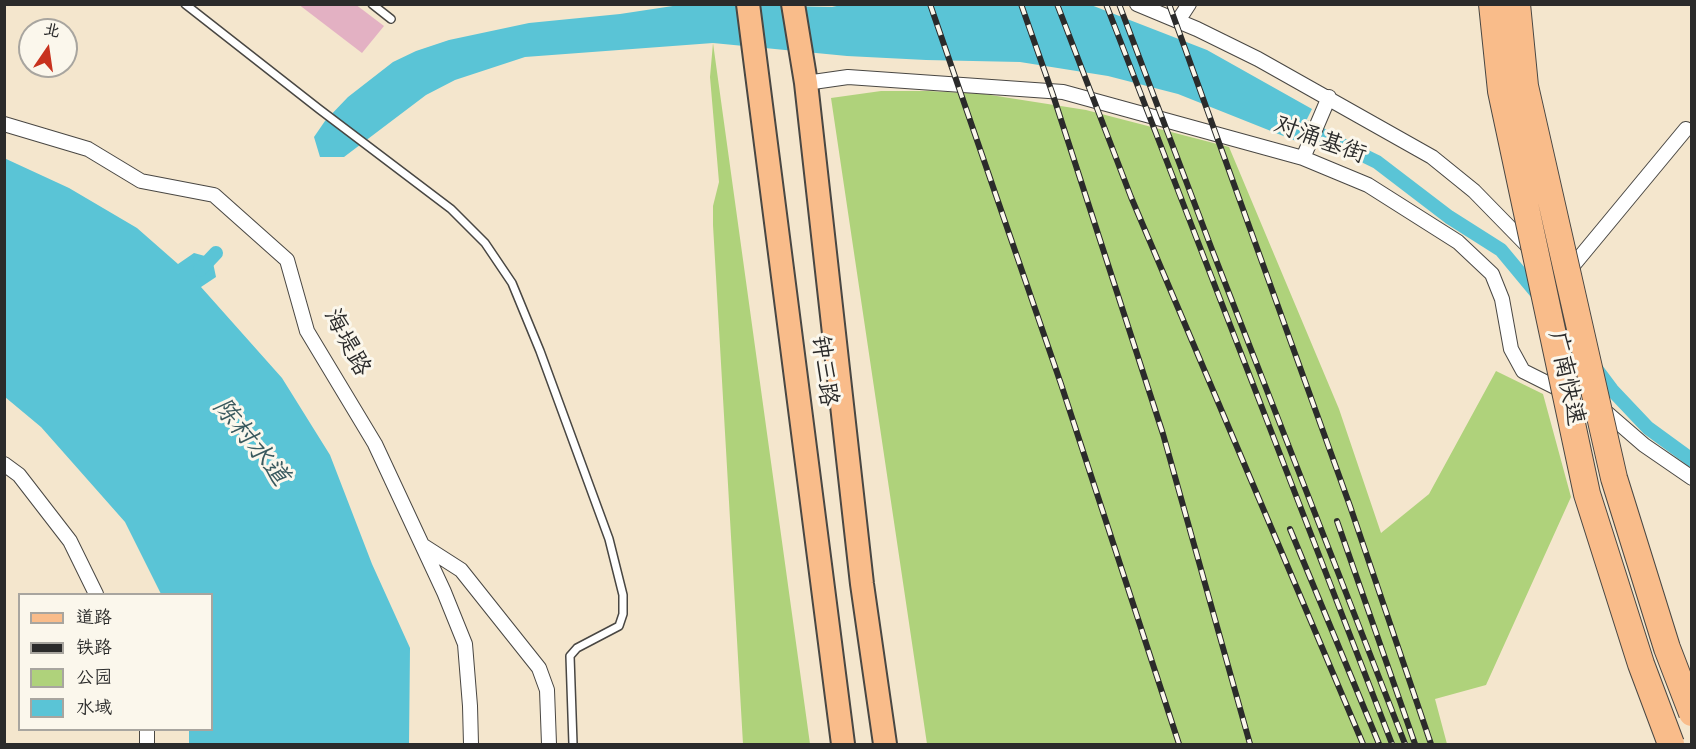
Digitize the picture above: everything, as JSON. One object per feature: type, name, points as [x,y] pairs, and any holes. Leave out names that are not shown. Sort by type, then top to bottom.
[{"type":"highway","name":"广南快速","points":[[1492,4],[1501,91],[1587,494],[1641,664],[1671,744]]},
{"type":"highway","name":"广南快速","points":[[1517,4],[1525,86],[1614,478],[1667,648],[1692,713]]},
{"type":"main road","name":"钟三路","points":[[748,4],[843,744]]},
{"type":"main road","name":"钟三路","points":[[793,4],[806,83],[862,584],[885,744]]},
{"type":"street","points":[[1137,4],[1258,59],[1432,157],[1474,191],[1561,280],[1686,129]]},
{"type":"street","points":[[1178,21],[1189,4]]},
{"type":"street","name":"对涌基街","points":[[806,83],[848,77],[1063,92],[1304,154],[1368,185],[1458,242],[1492,274],[1502,299],[1511,349],[1522,371],[1607,412],[1644,445],[1692,478]]},
{"type":"street","points":[[1304,154],[1329,97]]},
{"type":"street","name":"海堤路","points":[[4,124],[88,149],[141,182],[214,195],[287,260],[307,331],[375,444],[444,592],[465,644],[471,744]]},
{"type":"street","points":[[4,464],[19,474],[70,541],[96,593]]},
{"type":"street","points":[[422,545],[461,570],[539,668],[547,690],[549,744]]},
{"type":"lane","points":[[186,4],[459,216],[498,260],[521,303],[609,539],[622,595],[623,614],[619,626],[577,648],[570,656],[573,744]]},
{"type":"lane","points":[[372,4],[391,19]]},
{"type":"green space","points":[[713,43],[810,744],[743,744],[713,225],[713,206],[719,182],[710,77]]},
{"type":"green space","points":[[881,91],[984,94],[1086,110],[1229,147],[1339,409],[1381,533],[1429,494],[1496,371],[1543,394],[1571,497],[1486,685],[1435,699],[1447,744],[927,744],[831,98]]},
{"type":"water","points":[[686,4],[832,7],[846,4],[1091,5],[1207,50],[1312,109],[1296,141],[1178,94],[1108,76],[1020,62],[847,56],[713,43],[525,57],[455,80],[426,95],[344,157],[320,157],[314,137],[325,121],[348,97],[393,62],[416,51],[449,40],[529,23],[620,14]]},
{"type":"water","name":"陈村水道","points":[[4,158],[69,188],[137,228],[178,264],[194,253],[212,258],[216,277],[201,287],[282,378],[330,455],[372,564],[410,648],[409,744],[189,744],[189,731],[213,731],[213,593],[160,593],[125,522],[41,427],[5,397]]},
{"type":"building","points":[[298,4],[355,4],[384,26],[362,53]]},
{"type":"waterway","points":[[1289,119],[1377,162],[1449,217],[1501,250],[1540,297]]},
{"type":"waterway","points":[[200,270],[216,253]]},
{"type":"waterway","points":[[1594,366],[1612,390],[1648,428],[1692,460]]},
{"type":"railway","points":[[930,4],[1061,384],[1179,744]]},
{"type":"railway","points":[[1021,4],[1053,95],[1163,434],[1250,744]]},
{"type":"railway","points":[[1057,4],[1131,197],[1363,744]]},
{"type":"railway","points":[[1106,4],[1392,744]]},
{"type":"railway","points":[[1119,4],[1405,744]]},
{"type":"railway","points":[[1169,4],[1350,506],[1431,744]]},
{"type":"railway","points":[[1337,521],[1415,744]]},
{"type":"railway","points":[[1290,529],[1379,744]]}]
